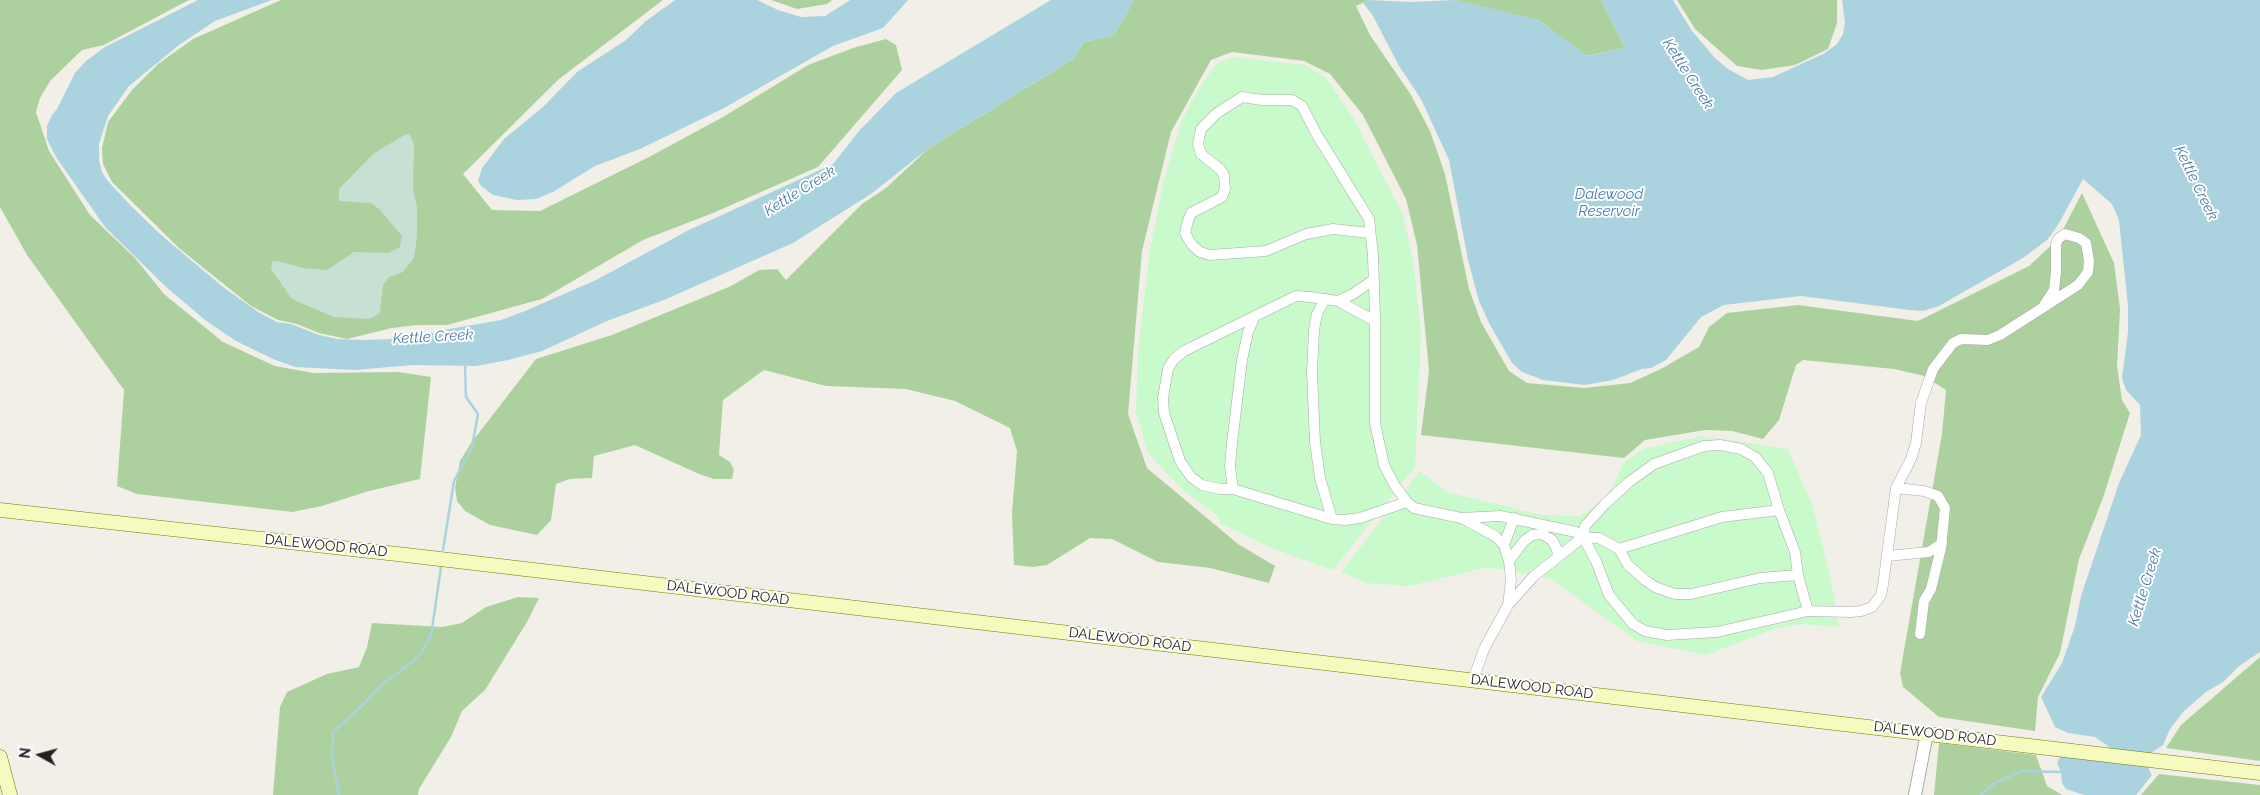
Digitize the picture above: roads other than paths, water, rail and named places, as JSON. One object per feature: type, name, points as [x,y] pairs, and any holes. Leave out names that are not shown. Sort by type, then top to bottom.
[{"type":"main road","name":"DALEWOOD ROAD","points":[[0,510],[426,557],[2260,773]]},
{"type":"main road","points":[[0,757],[10,795]]},
{"type":"street","points":[[1370,233],[1333,229],[1306,234],[1266,252],[1210,255],[1200,252],[1192,246],[1185,233],[1191,213],[1222,197],[1225,189],[1224,175],[1211,161],[1201,154],[1198,144],[1201,129],[1217,113],[1242,97],[1262,100],[1292,100],[1302,106],[1317,135],[1369,219],[1372,237],[1375,321],[1375,424],[1384,465],[1394,486],[1414,508],[1461,518],[1495,536],[1504,545],[1509,561],[1508,605]]},
{"type":"street","points":[[1461,518],[1481,515],[1514,518],[1576,532],[1583,537],[1596,561],[1609,595],[1633,624],[1645,631],[1667,635],[1701,634],[1808,611],[1861,611],[1872,607],[1881,595],[1896,488],[1911,459],[1916,442],[1919,411],[1928,383],[1939,360],[1952,343],[1961,339],[1988,340],[2000,335],[2078,285],[2088,272],[2086,243],[2079,238],[2065,234],[2058,239],[2056,244],[2054,290],[2043,307]]},
{"type":"street","points":[[1338,301],[1354,294],[1373,280]]},
{"type":"street","points":[[1375,321],[1338,301],[1296,296],[1184,351],[1174,359],[1168,369],[1163,398],[1164,413],[1180,461],[1191,477],[1202,484],[1220,489],[1233,489],[1332,519],[1360,518],[1407,502]]},
{"type":"street","points":[[1325,299],[1317,314],[1314,330],[1312,373],[1315,442],[1320,478],[1332,519]]},
{"type":"street","points":[[1233,489],[1230,466],[1242,360],[1248,332],[1255,316]]},
{"type":"street","points":[[1473,680],[1484,648],[1508,605],[1534,576],[1583,537],[1585,526],[1629,482],[1654,464],[1704,446],[1720,445],[1741,449],[1755,457],[1768,473],[1779,510],[1795,552],[1798,575],[1808,611]]},
{"type":"street","points":[[1896,488],[1924,491],[1938,496],[1945,508],[1942,542],[1931,588],[1924,601],[1920,634]]},
{"type":"street","points":[[1619,548],[1722,517],[1779,510]]},
{"type":"street","points":[[1504,545],[1509,527],[1514,518]]},
{"type":"street","points":[[1509,561],[1524,541],[1532,536],[1542,534],[1552,540],[1557,549],[1558,557]]},
{"type":"street","points":[[1583,537],[1599,538],[1619,548],[1628,566],[1645,580],[1655,587],[1675,594],[1691,594],[1760,578],[1798,575]]},
{"type":"street","points":[[1887,556],[1929,552],[1942,542]]},
{"type":"street","points":[[1915,795],[1927,733]]},
{"type":"water","name":"Kettle Creek","points":[[198,0],[272,0],[215,21],[179,45],[129,86],[108,116],[99,144],[99,160],[102,172],[131,206],[160,234],[223,287],[258,312],[277,322],[291,324],[319,335],[337,339],[363,340],[390,339],[420,332],[436,333],[501,320],[596,280],[689,230],[833,164],[859,131],[896,93],[1051,0],[1134,0],[1114,35],[1084,42],[1073,59],[929,148],[871,194],[793,243],[664,300],[607,321],[542,351],[476,366],[413,365],[355,370],[295,367],[273,359],[236,341],[205,320],[164,285],[105,227],[56,157],[47,139],[47,126],[52,115],[57,109],[75,73],[86,61],[105,47]]},
{"type":"water","points":[[675,0],[757,0],[778,10],[801,17],[825,16],[850,0],[908,0],[883,28],[833,46],[724,108],[640,149],[595,166],[553,192],[536,199],[517,200],[493,195],[481,186],[478,181],[482,168],[504,139],[543,107],[577,72],[626,40],[646,21]]},
{"type":"water","name":"Dalewood Reservoir","points":[[1369,0],[1411,2],[1454,0],[1494,9],[1540,21],[1587,56],[1625,48],[1601,0],[1673,0],[1692,31],[1715,58],[1728,69],[1748,80],[1773,77],[1825,53],[1837,44],[1843,34],[1845,23],[1842,0],[2260,0],[2260,652],[2238,667],[2223,682],[2206,692],[2184,711],[2170,729],[2163,745],[2148,755],[2145,762],[2152,775],[2136,795],[2084,795],[2066,789],[2062,783],[2061,772],[2057,763],[2060,757],[2075,754],[2104,756],[2109,747],[2095,737],[2068,733],[2055,727],[2041,697],[2062,663],[2075,626],[2081,596],[2119,483],[2141,435],[2140,405],[2126,390],[2122,378],[2128,332],[2128,306],[2119,220],[2112,204],[2083,179],[2058,225],[2047,240],[2023,258],[1939,306],[1923,311],[1801,296],[1724,305],[1701,317],[1666,360],[1651,368],[1642,369],[1613,380],[1585,385],[1543,380],[1522,372],[1512,363],[1490,325],[1479,301],[1468,260],[1449,160],[1421,99],[1399,66],[1373,16],[1363,3]]},
{"type":"waterway","points":[[443,550],[454,481],[472,447],[478,414],[466,397],[465,366]]},
{"type":"waterway","points":[[339,795],[332,757],[333,732],[364,704],[381,685],[411,663],[422,651],[431,636],[441,567]]},
{"type":"waterway","points":[[1981,795],[1995,783],[2021,771],[2061,772]]}]
